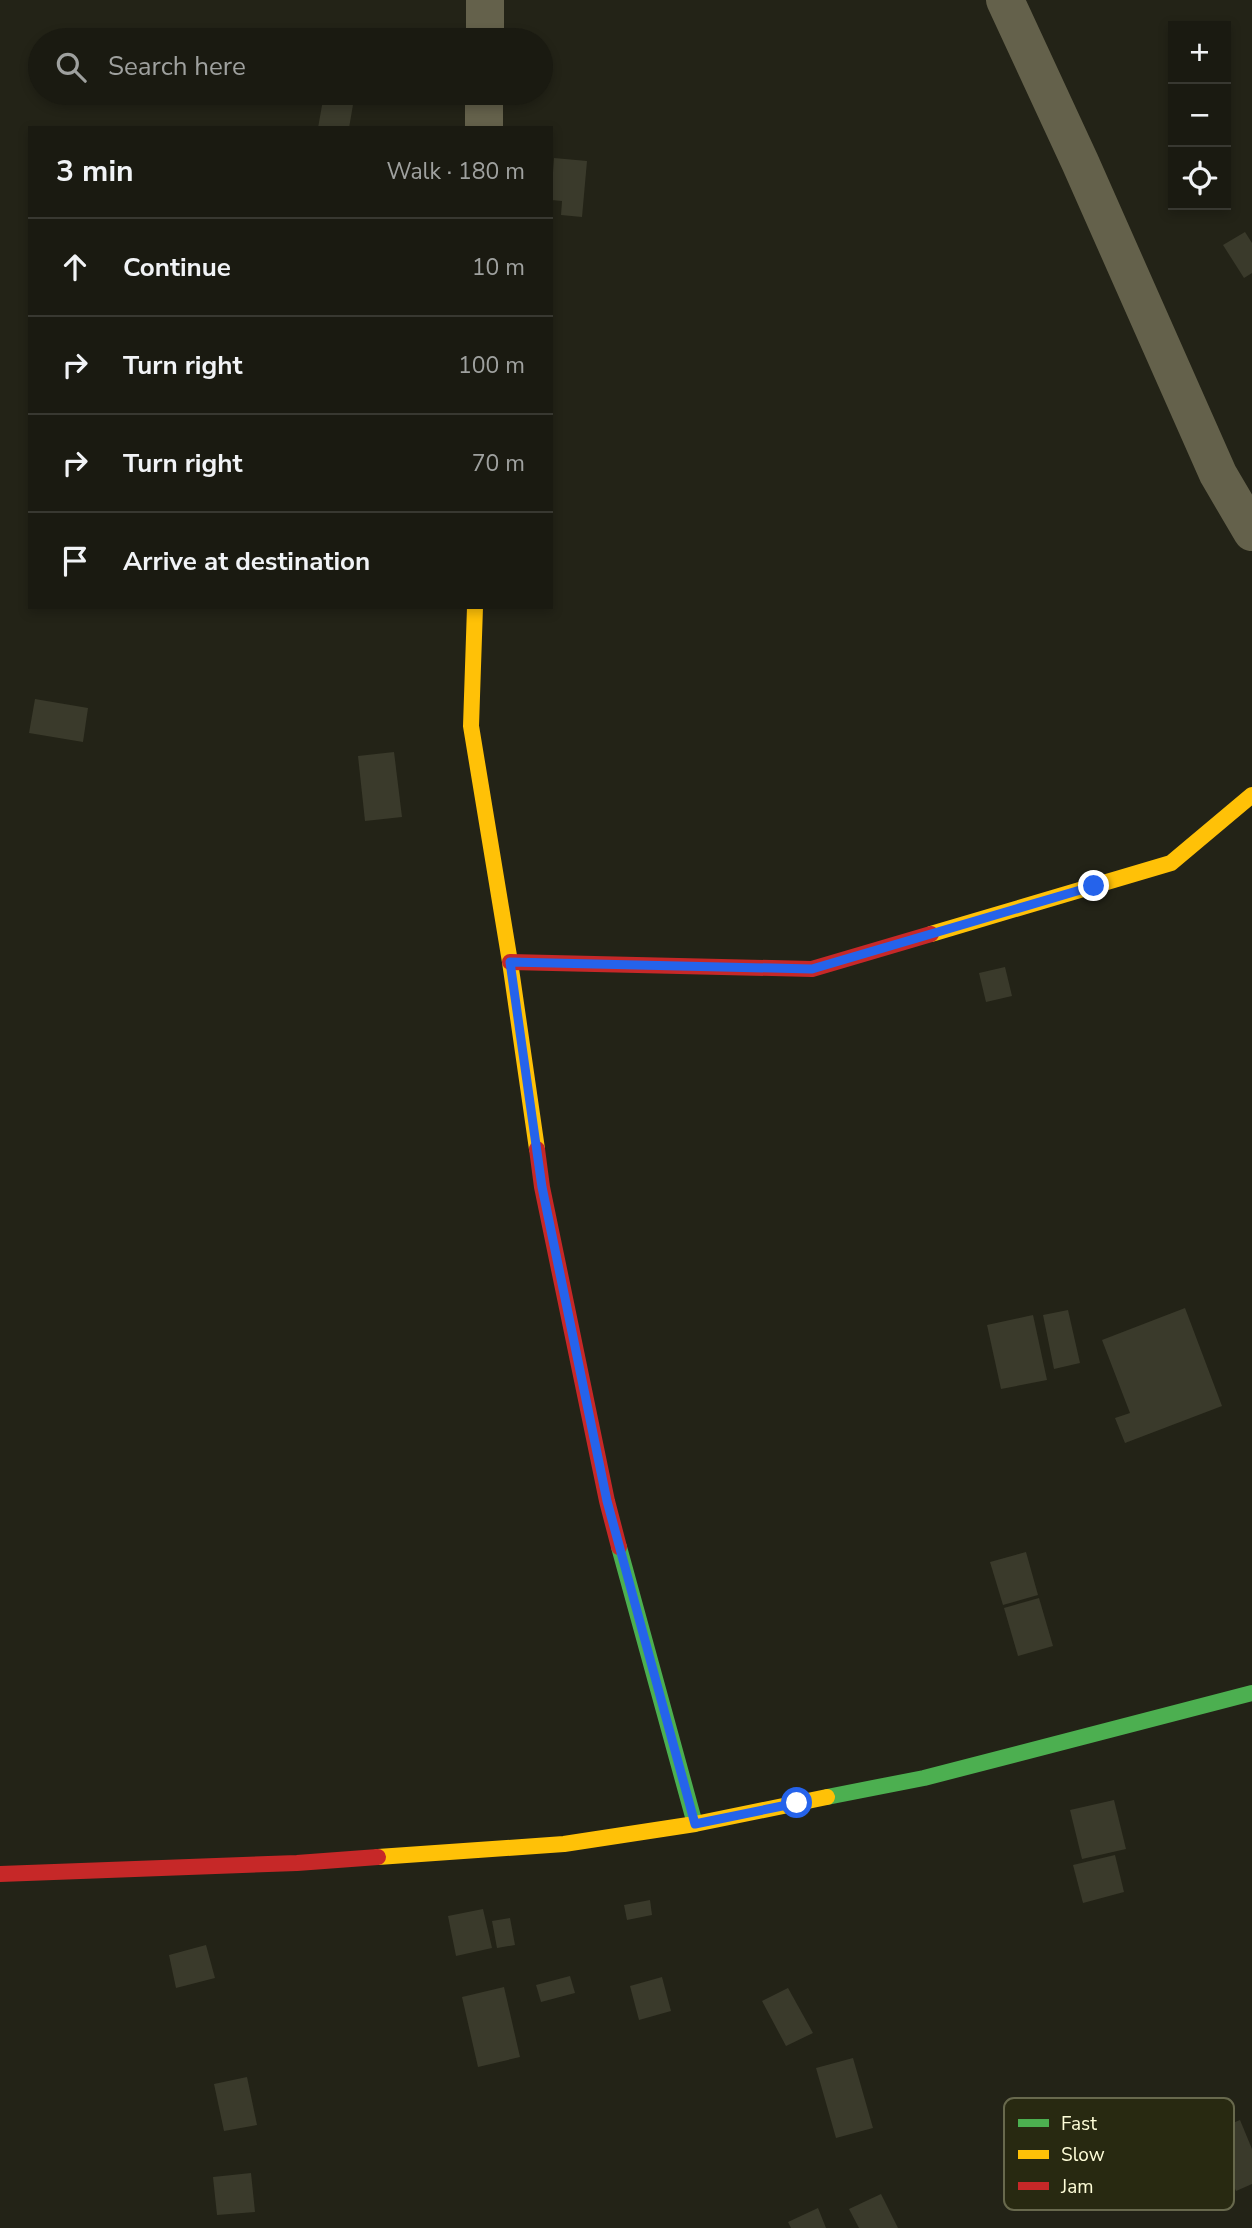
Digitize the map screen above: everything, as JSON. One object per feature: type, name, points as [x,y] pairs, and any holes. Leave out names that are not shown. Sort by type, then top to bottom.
[{"type":"street","points":[[485,0],[485,28]]},
{"type":"street","points":[[1005,0],[1218,474],[1252,532]]},
{"type":"street","points":[[484,105],[484,126]]},
{"type":"street","points":[[475,609],[471,726],[510,962],[542,1187],[607,1501],[695,1824]]},
{"type":"street","points":[[510,962],[812,969],[1171,863],[1252,795]]},
{"type":"street","points":[[0,1874],[310,1862],[564,1843],[695,1824],[924,1778],[1252,1693]]},
{"type":"building","points":[[322,105],[353,105],[349,126],[318,126]]},
{"type":"building","points":[[554,158],[587,161],[582,217],[561,215],[562,201],[553,200]]},
{"type":"building","points":[[1245,232],[1252,243],[1252,273],[1244,278],[1223,245]]},
{"type":"building","points":[[35,699],[88,708],[83,742],[29,733]]},
{"type":"building","points":[[394,752],[402,817],[365,821],[358,756]]},
{"type":"building","points":[[1005,967],[1012,996],[986,1002],[979,973]]},
{"type":"building","points":[[1185,1308],[1222,1406],[1125,1443],[1115,1418],[1130,1413],[1102,1340]]},
{"type":"building","points":[[1068,1310],[1080,1363],[1054,1369],[1043,1315]]},
{"type":"building","points":[[1033,1315],[1047,1380],[1001,1389],[987,1325]]},
{"type":"building","points":[[1026,1552],[1038,1595],[1003,1605],[990,1562]]},
{"type":"building","points":[[1039,1598],[1053,1646],[1018,1656],[1004,1608]]},
{"type":"building","points":[[1114,1800],[1126,1849],[1082,1859],[1070,1810]]},
{"type":"building","points":[[1115,1855],[1124,1892],[1083,1903],[1073,1865]]},
{"type":"building","points":[[650,1900],[652,1915],[627,1920],[624,1905]]},
{"type":"building","points":[[483,1909],[492,1948],[456,1956],[448,1916]]},
{"type":"building","points":[[510,1918],[515,1945],[497,1948],[492,1921]]},
{"type":"building","points":[[206,1945],[215,1978],[176,1988],[169,1955]]},
{"type":"building","points":[[570,1976],[575,1993],[541,2002],[536,1985]]},
{"type":"building","points":[[662,1977],[671,2011],[639,2020],[630,1986]]},
{"type":"building","points":[[504,1987],[520,2057],[478,2067],[462,1997]]},
{"type":"building","points":[[788,1988],[813,2033],[786,2046],[762,2001]]},
{"type":"building","points":[[853,2058],[873,2128],[836,2138],[816,2068]]},
{"type":"building","points":[[247,2077],[257,2125],[224,2131],[214,2084]]},
{"type":"building","points":[[1240,2120],[1252,2149],[1252,2184],[1236,2191],[1234,2186],[1234,2122]]},
{"type":"building","points":[[251,2173],[255,2212],[217,2215],[213,2177]]},
{"type":"building","points":[[881,2194],[898,2228],[859,2228],[849,2209]]},
{"type":"building","points":[[818,2208],[826,2228],[791,2228],[788,2222]]},
{"type":"traffic: fast","points":[[619,1547],[695,1824]]},
{"type":"traffic: fast","points":[[827,1797],[924,1778],[1252,1693]]},
{"type":"traffic: slow","points":[[475,609],[471,726],[510,962],[537,1149]]},
{"type":"traffic: slow","points":[[931,934],[1171,863],[1252,795]]},
{"type":"traffic: slow","points":[[378,1857],[564,1844],[695,1824],[827,1797]]},
{"type":"traffic: jam","points":[[510,962],[812,969],[931,934]]},
{"type":"traffic: jam","points":[[537,1149],[542,1187],[607,1501],[619,1547]]},
{"type":"traffic: jam","points":[[0,1874],[297,1863],[378,1857]]},
{"type":"route","points":[[797,1803],[695,1824],[607,1501],[542,1187],[510,962],[812,969],[1094,886]]}]
